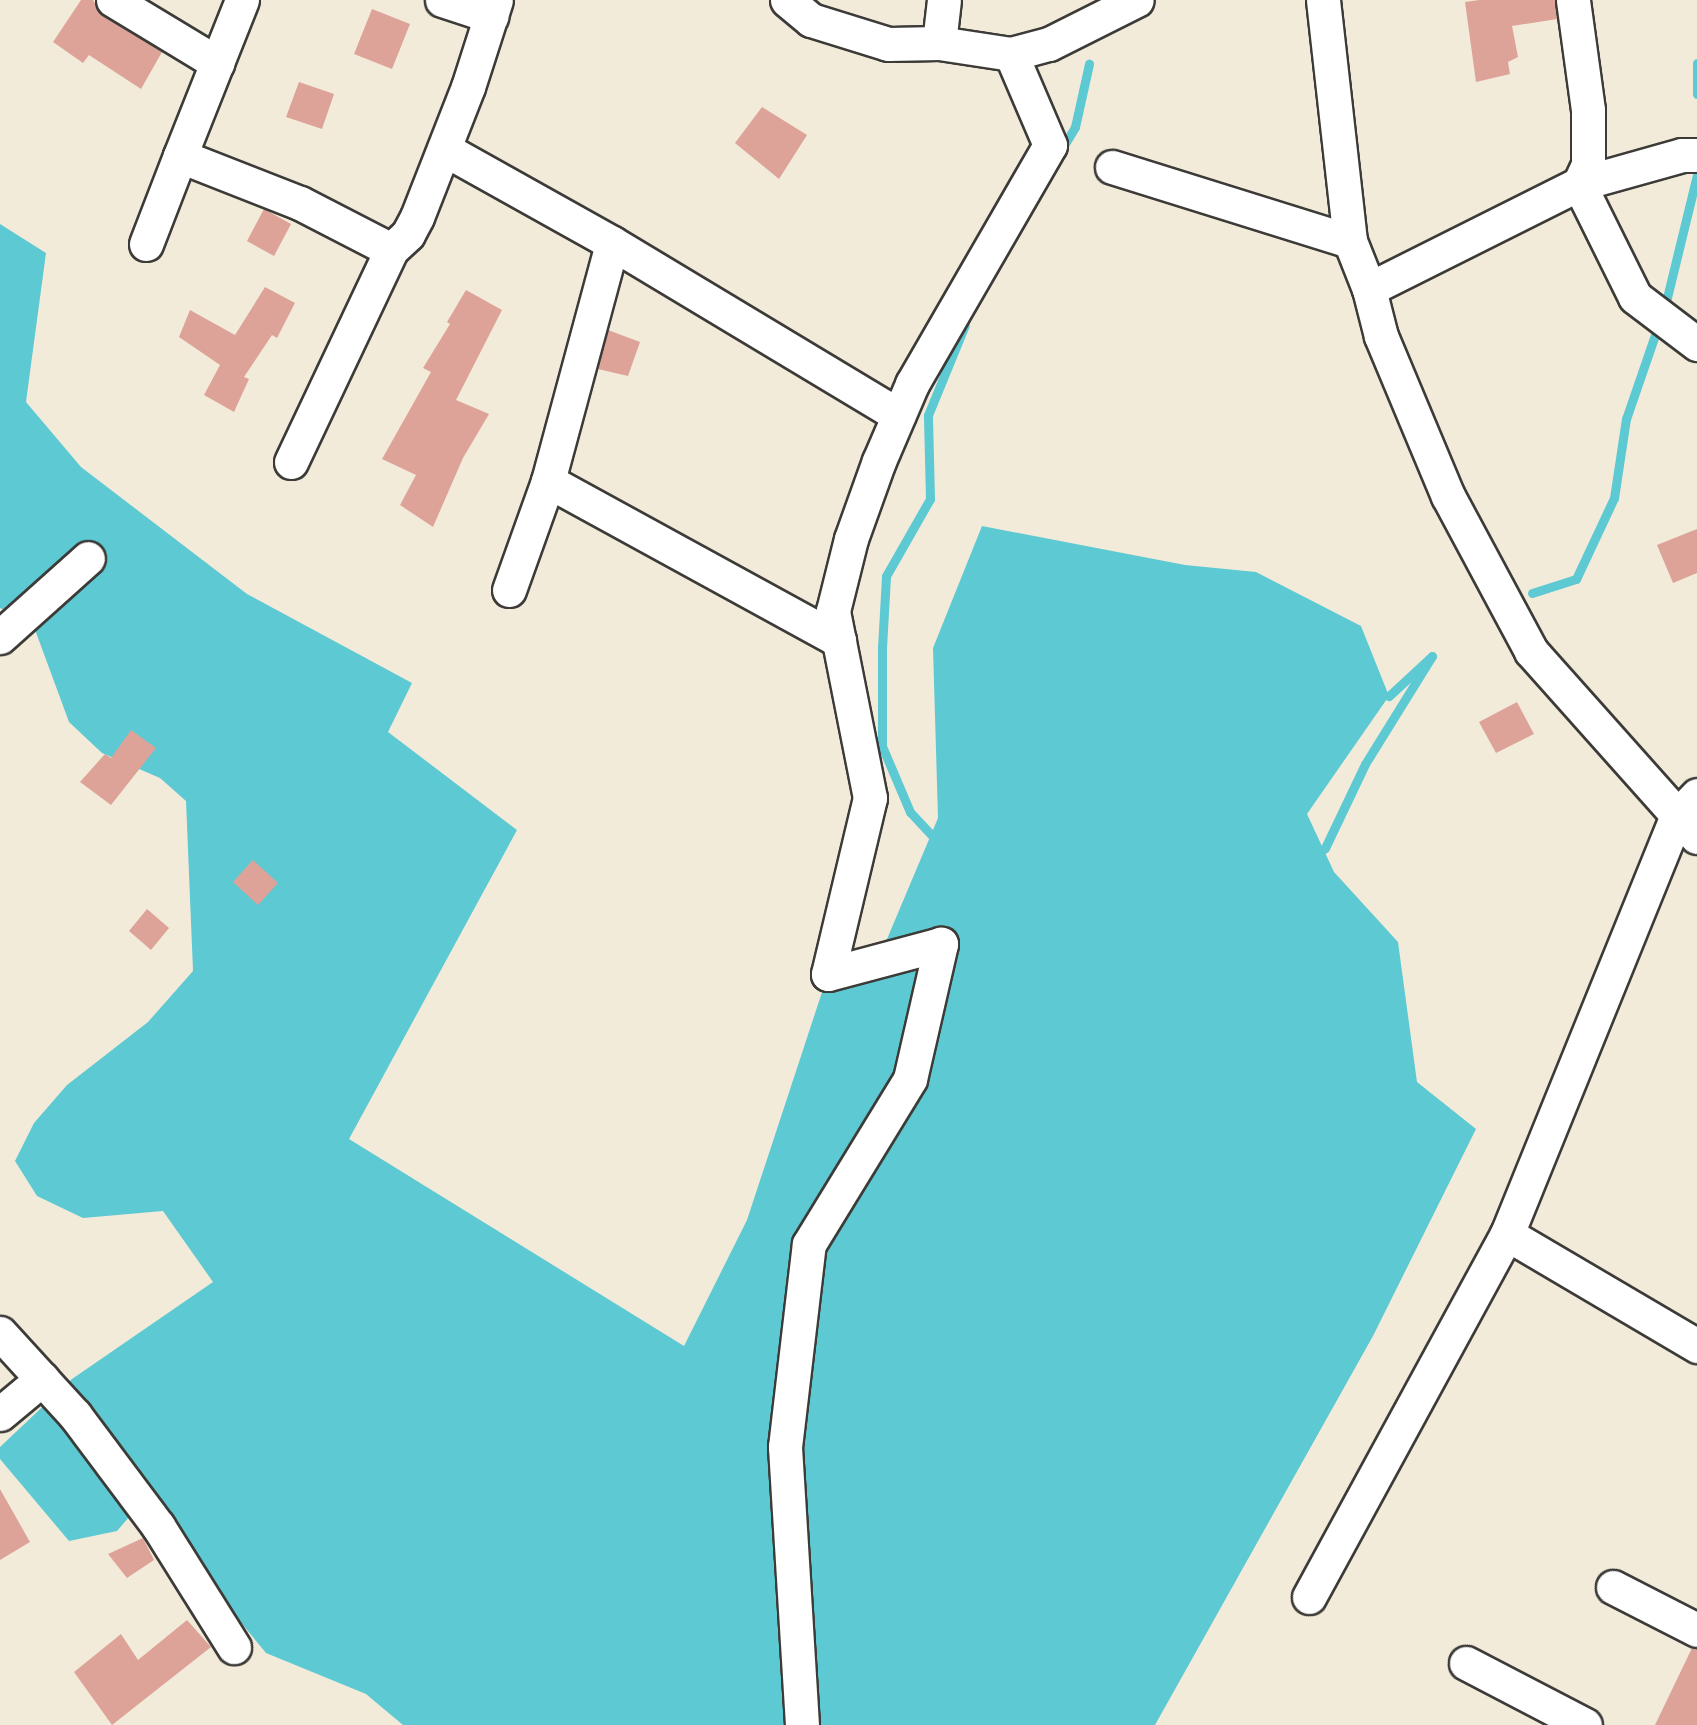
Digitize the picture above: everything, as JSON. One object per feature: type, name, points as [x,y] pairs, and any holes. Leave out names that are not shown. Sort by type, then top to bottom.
[{"type":"street","points":[[114,0],[217,63]]},
{"type":"street","points":[[146,244],[242,0]]},
{"type":"street","points":[[291,462],[392,250],[408,234],[417,217],[468,87],[494,8],[442,0]]},
{"type":"street","points":[[787,0],[811,20],[888,44],[939,43],[1011,54],[1049,44],[1137,0]]},
{"type":"street","points":[[939,43],[944,0]]},
{"type":"street","points":[[1309,1597],[1507,1234],[1690,816],[1531,651],[1448,496],[1381,336],[1369,289],[1350,241],[1323,0]]},
{"type":"street","points":[[1573,0],[1588,110],[1588,165],[1579,184]]},
{"type":"street","points":[[802,1725],[785,1447],[810,1244],[910,1079],[941,944],[828,974],[870,798],[833,611],[851,539],[912,384],[1050,145],[1011,54]]},
{"type":"street","points":[[444,149],[612,243],[898,415]]},
{"type":"street","points":[[1369,289],[1579,184],[1682,156],[1697,155]]},
{"type":"street","points":[[180,156],[300,203],[392,250]]},
{"type":"street","points":[[1112,167],[1350,241]]},
{"type":"street","points":[[1579,184],[1635,297],[1697,344]]},
{"type":"street","points":[[509,590],[548,481],[612,243]]},
{"type":"street","points":[[548,481],[839,640]]},
{"type":"street","points":[[0,638],[88,558]]},
{"type":"street","points":[[1507,1234],[1697,1346]]},
{"type":"street","points":[[0,1333],[75,1415],[158,1526],[234,1647]]},
{"type":"street","points":[[0,1414],[42,1379]]},
{"type":"street","points":[[1613,1587],[1697,1630]]},
{"type":"street","points":[[1467,1663],[1585,1725]]},
{"type":"water","points":[[0,224],[46,253],[26,402],[81,467],[247,594],[412,683],[388,732],[517,830],[349,1139],[684,1346],[747,1220],[828,974],[887,939],[938,818],[933,648],[982,526],[1185,565],[1256,572],[1361,626],[1389,696],[1307,814],[1334,872],[1398,942],[1417,1082],[1476,1129],[1373,1336],[1155,1725],[403,1725],[366,1694],[266,1653],[142,1502],[117,1531],[69,1541],[0,1459],[0,1447],[72,1379],[213,1282],[163,1211],[83,1218],[37,1196],[15,1161],[34,1123],[67,1085],[148,1022],[193,971],[186,801],[160,778],[102,753],[69,722],[34,627],[0,608]]},
{"type":"building","points":[[81,0],[93,0],[103,16],[162,52],[141,89],[89,55],[83,63],[53,42]]},
{"type":"building","points":[[1555,0],[1557,19],[1512,26],[1518,57],[1508,62],[1510,74],[1476,82],[1465,2]]},
{"type":"building","points":[[372,9],[410,24],[392,69],[354,54]]},
{"type":"building","points":[[299,82],[334,94],[322,129],[286,117]]},
{"type":"building","points":[[762,107],[807,135],[779,179],[735,143]]},
{"type":"building","points":[[264,209],[291,224],[274,256],[247,241]]},
{"type":"building","points":[[265,287],[295,303],[277,338],[272,335],[244,377],[249,379],[234,412],[204,395],[220,365],[179,337],[190,310],[235,335]]},
{"type":"building","points":[[466,290],[502,310],[456,400],[489,414],[463,458],[433,527],[400,505],[416,475],[382,459],[431,372],[423,368],[450,324],[447,322]]},
{"type":"building","points":[[608,330],[640,342],[628,376],[598,369]]},
{"type":"building","points":[[1697,529],[1697,573],[1673,583],[1657,545]]},
{"type":"building","points":[[1517,702],[1534,734],[1496,753],[1479,722]]},
{"type":"building","points":[[131,730],[156,748],[111,805],[80,782],[105,754],[111,758]]},
{"type":"building","points":[[253,860],[278,883],[258,905],[233,882]]},
{"type":"building","points":[[147,909],[169,928],[151,950],[129,931]]},
{"type":"building","points":[[0,1489],[30,1542],[0,1560]]},
{"type":"building","points":[[143,1538],[154,1560],[127,1578],[108,1554]]},
{"type":"building","points":[[187,1620],[211,1647],[112,1725],[74,1672],[121,1634],[138,1660]]},
{"type":"building","points":[[1692,1648],[1697,1649],[1697,1725],[1655,1725]]},
{"type":"waterway","points":[[1697,63],[1697,94]]},
{"type":"waterway","points":[[1060,152],[1075,127],[1089,64]]},
{"type":"waterway","points":[[1664,310],[1697,175]]},
{"type":"waterway","points":[[1532,593],[1576,579],[1614,498],[1626,419],[1659,323]]},
{"type":"waterway","points":[[938,842],[910,812],[882,746],[882,648],[886,576],[930,499],[928,415],[965,325]]},
{"type":"waterway","points":[[1316,856],[1325,848],[1365,764],[1432,656],[1389,696]]}]
